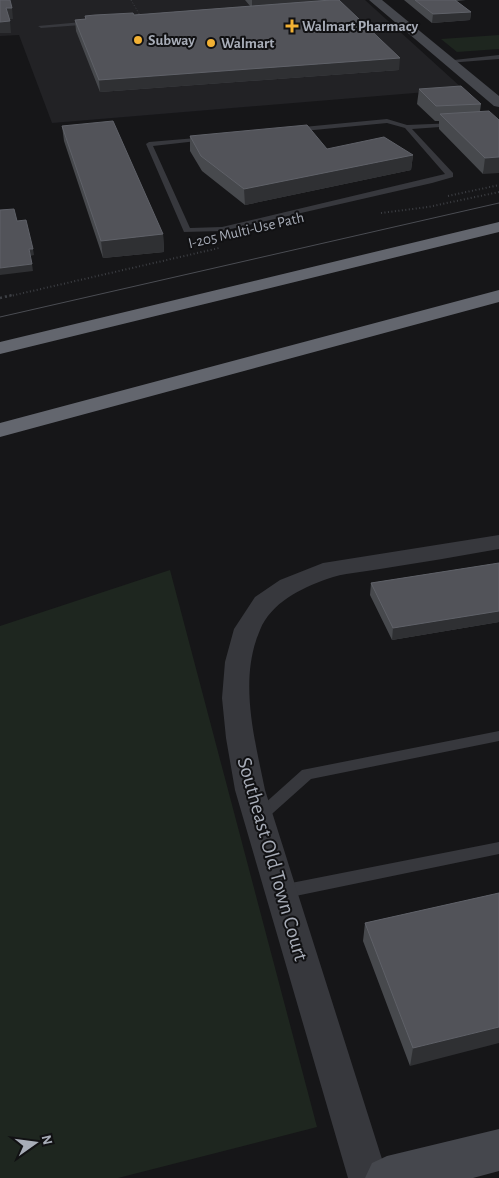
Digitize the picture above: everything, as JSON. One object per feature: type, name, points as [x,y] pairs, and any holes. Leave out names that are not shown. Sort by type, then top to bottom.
[{"type":"highway","points":[[0,348],[499,227]]},
{"type":"highway","points":[[0,430],[499,296]]},
{"type":"street","points":[[375,0],[499,103]]},
{"type":"street","name":"Southeast Old Town Court","points":[[368,1178],[250,790],[240,738],[236,689],[238,662],[247,629],[264,603],[289,586],[323,571],[499,542]]},
{"type":"street","points":[[387,1178],[499,1150]]},
{"type":"lane","points":[[41,26],[142,20]]},
{"type":"lane","points":[[448,61],[499,57]]},
{"type":"lane","points":[[281,131],[387,122],[407,127],[462,124]]},
{"type":"lane","points":[[215,138],[149,144],[187,230],[222,229],[432,181],[450,175],[407,127]]},
{"type":"lane","points":[[258,818],[307,774],[499,736]]},
{"type":"lane","points":[[280,892],[499,848]]},
{"type":"path","points":[[131,0],[142,20]]},
{"type":"path","points":[[380,213],[428,207],[499,192]]},
{"type":"path","name":"I-205 Multi-Use Path","points":[[0,298],[222,248]]},
{"type":"shaded area","points":[[0,0],[365,0],[463,89],[52,123],[19,35],[0,36]]},
{"type":"shaded area","points":[[499,35],[499,49],[457,52],[441,39]]},
{"type":"shaded area","points":[[170,570],[317,1127],[118,1178],[0,1178],[0,626]]},
{"type":"building","points":[[0,0],[10,0],[12,8],[6,8],[10,21],[0,22]]},
{"type":"building","name":"Walmart","points":[[339,0],[400,58],[99,80],[75,20],[86,19],[85,16],[95,15],[133,13],[134,15]]},
{"type":"building","points":[[415,0],[455,0],[471,12],[433,14]]},
{"type":"building","points":[[461,86],[481,104],[436,106],[419,89]]},
{"type":"building","points":[[489,111],[499,120],[499,157],[485,158],[440,114]]},
{"type":"building","points":[[113,121],[163,234],[101,241],[62,126]]},
{"type":"building","points":[[307,125],[327,149],[384,137],[413,155],[244,189],[201,156],[190,136]]},
{"type":"building","points":[[14,209],[17,221],[26,220],[33,249],[29,249],[32,264],[0,268],[0,210]]},
{"type":"building","points":[[499,563],[499,611],[393,628],[371,583]]},
{"type":"building","points":[[499,893],[499,1027],[413,1048],[365,923]]},
{"type":"tram line","points":[[0,317],[499,203]]},
{"type":"place","name":"Walmart Pharmacy","points":[[292,26]]},
{"type":"place","name":"Subway","points":[[138,40]]},
{"type":"place","name":"Walmart","points":[[211,43]]}]
